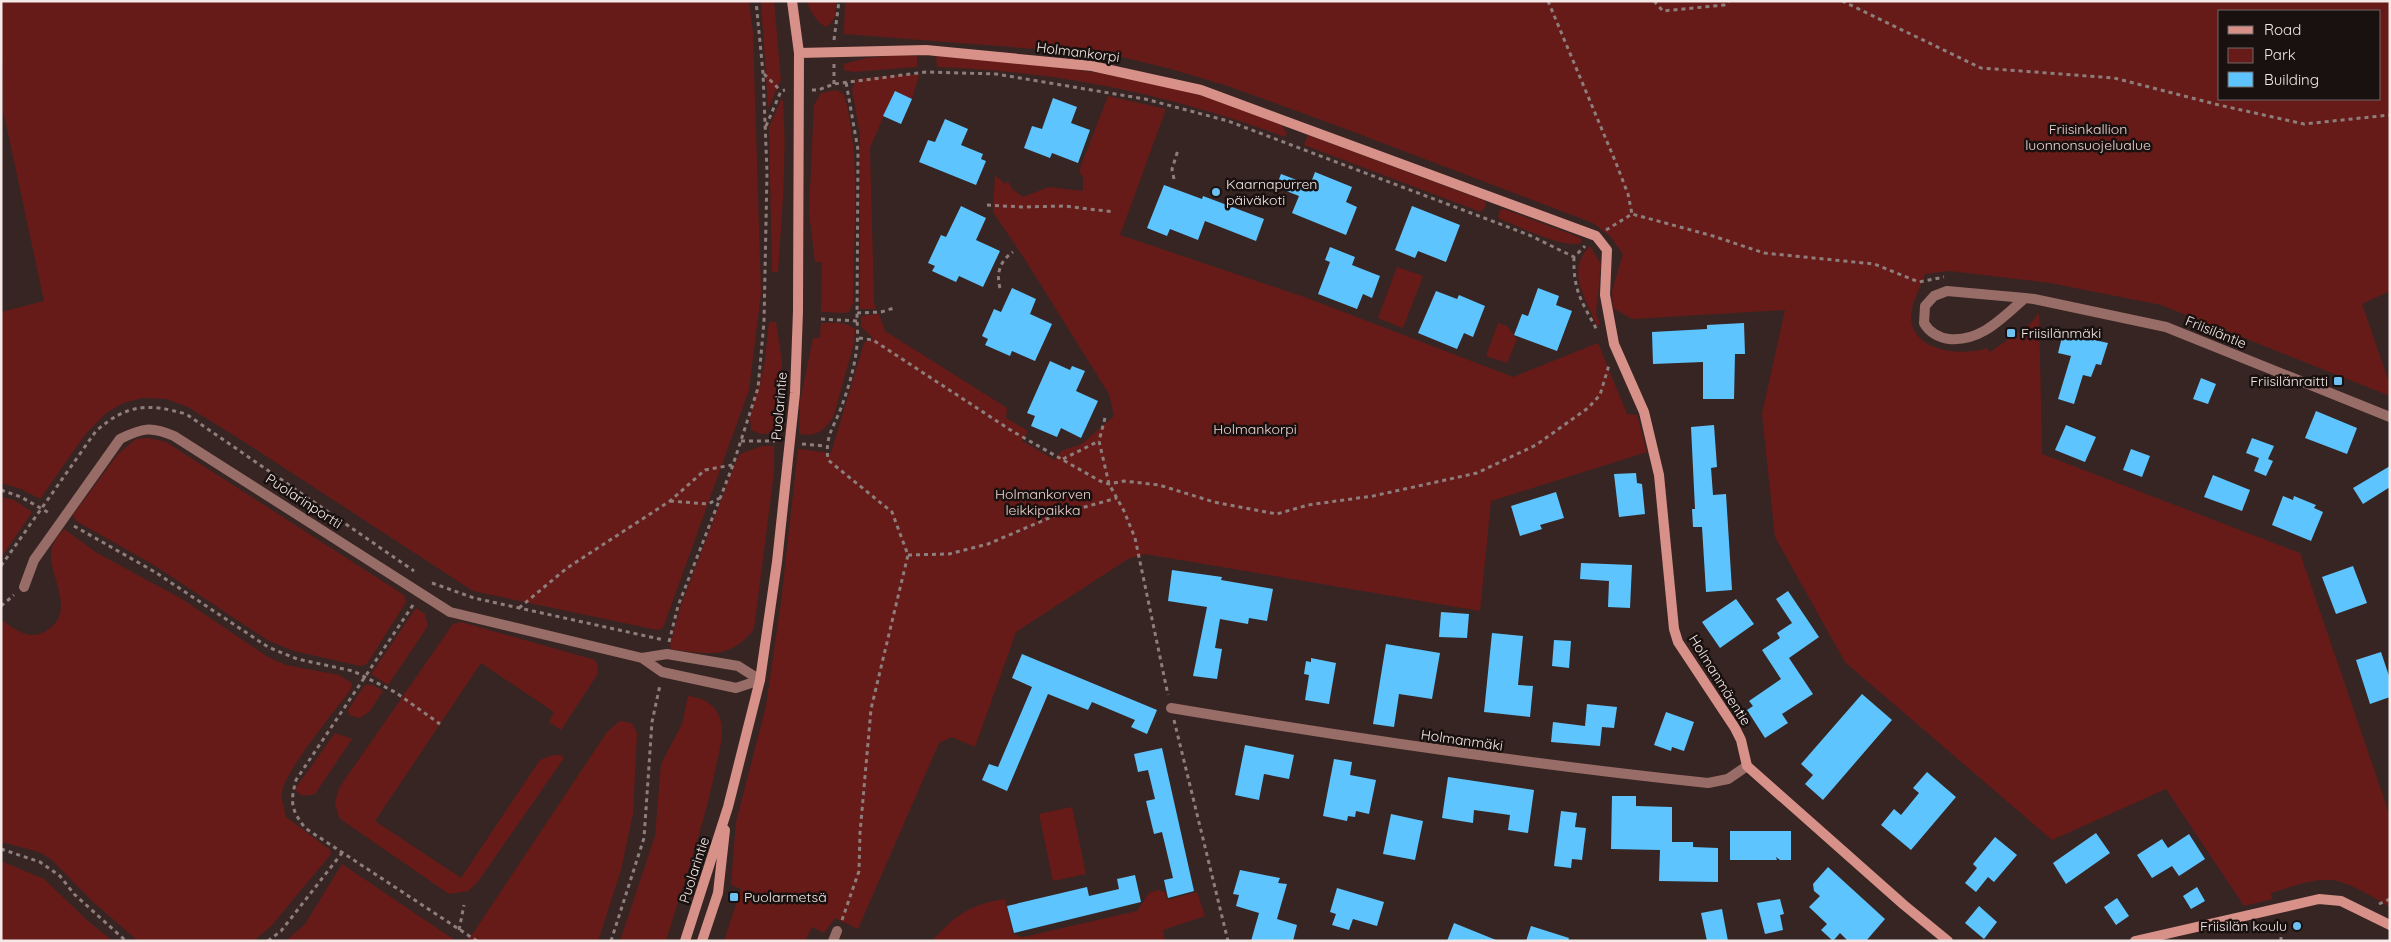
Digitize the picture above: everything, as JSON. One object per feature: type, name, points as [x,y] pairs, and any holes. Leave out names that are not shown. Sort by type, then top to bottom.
[{"type":"street","name":"Puolarintie","points":[[685,941],[728,807],[760,680],[777,562],[794,393],[799,265],[799,53],[792,1]]},
{"type":"street","name":"Holmankorpi","points":[[799,53],[926,50],[1092,66],[1156,78],[1201,90],[1307,127],[1596,236]]},
{"type":"street","name":"Holmanmäentie","points":[[1596,236],[1607,250],[1606,295],[1614,344],[1644,412],[1659,475],[1674,629],[1678,642],[1685,654],[1741,740],[1747,766]]},
{"type":"street","name":"Friisiläntie","points":[[2025,298],[2000,320],[1966,340],[1940,337],[1924,323],[1925,306],[1940,293],[1947,291],[2025,298],[2166,327],[2390,417]]},
{"type":"street","name":"Puolarinportti","points":[[24,587],[34,560],[120,439],[139,430],[159,430],[174,436],[275,499],[450,612],[642,658],[662,672],[736,688],[760,680]]},
{"type":"street","name":"Puolarinportti","points":[[642,658],[667,654],[738,666],[760,680]]},
{"type":"street","name":"Holmanmäki","points":[[1171,708],[1372,741],[1560,767],[1708,783],[1728,780],[1747,766]]},
{"type":"street","points":[[1747,766],[1904,905],[1948,941]]},
{"type":"street","name":"Puolarintie","points":[[702,941],[718,893],[728,807]]},
{"type":"street","points":[[2135,941],[2319,899],[2341,901],[2390,925]]},
{"type":"path","points":[[756,1],[766,126],[764,322],[758,388],[741,441],[775,441]]},
{"type":"path","points":[[834,51],[840,1]]},
{"type":"path","points":[[1548,1],[1616,163],[1628,194],[1632,214]]},
{"type":"path","points":[[1654,1],[1663,11],[1724,5],[1729,1]]},
{"type":"path","points":[[1842,1],[1981,68],[2114,78],[2219,105],[2304,124],[2390,115]]},
{"type":"path","points":[[763,73],[781,91],[818,90],[834,84],[926,72],[996,74],[1145,99],[1237,125],[1529,235],[1574,257],[1596,236],[1632,214],[1714,236],[1764,253],[1874,264],[1919,282]]},
{"type":"path","points":[[835,936],[848,908],[859,871],[863,780],[870,709],[908,555],[892,512],[847,473],[828,460],[826,446],[828,435],[840,410],[859,338],[857,321],[858,150],[846,82]]},
{"type":"path","points":[[766,126],[781,91]]},
{"type":"path","points":[[1174,179],[1172,169],[1178,150]]},
{"type":"path","points":[[987,205],[1022,207],[1065,206],[1114,212]]},
{"type":"path","points":[[1000,288],[997,278],[1001,266],[1013,252]]},
{"type":"path","points":[[857,313],[881,312],[894,308]]},
{"type":"path","points":[[821,319],[857,321]]},
{"type":"path","points":[[859,338],[872,340],[1012,431],[1100,481],[1109,484],[1124,482],[1159,485],[1214,502],[1277,514],[1308,505],[1373,496],[1477,473],[1536,445],[1588,408],[1600,395],[1610,362]]},
{"type":"path","points":[[1104,418],[1099,441],[1109,484]]},
{"type":"path","points":[[1063,459],[1099,441]]},
{"type":"path","points":[[799,444],[826,446]]},
{"type":"path","points":[[519,608],[567,568],[670,501],[705,470],[733,464]]},
{"type":"path","points":[[1,490],[21,497],[155,572],[268,647],[282,654],[336,666],[366,677],[395,692],[440,724]]},
{"type":"path","points":[[670,501],[708,504],[720,497]]},
{"type":"path","points":[[908,555],[949,554],[988,544],[1056,515],[1118,498]]},
{"type":"path","points":[[1,566],[41,509]]},
{"type":"path","points":[[430,582],[296,780],[291,798],[295,814],[305,828],[477,941]]},
{"type":"path","points":[[1,849],[40,862],[60,876],[74,894],[126,941]]},
{"type":"path","points":[[268,941],[281,931],[342,853]]},
{"type":"path","points":[[2377,906],[2390,899]]},
{"type":"path","points":[[459,930],[464,905]]},
{"type":"path","points":[[2281,941],[2282,916]]},
{"type":"green space","points":[[1,1],[749,1],[753,33],[761,293],[749,390],[663,628],[657,630],[473,591],[243,441],[188,407],[166,399],[143,398],[123,403],[106,413],[84,436],[40,499],[21,489],[1,483],[1,312],[44,301],[3,110]]},
{"type":"green space","points":[[761,1],[774,1],[781,80],[768,108]]},
{"type":"green space","points":[[807,1],[836,1],[835,16],[832,22],[826,27],[823,25],[812,13]]},
{"type":"green space","name":"Friisinkallion luonnonsuojelualue","points":[[845,1],[2390,1],[2390,291],[2362,304],[2390,385],[2390,396],[2161,305],[2050,283],[1950,271],[1925,274],[1911,314],[1913,327],[1919,337],[1928,344],[1939,349],[1951,351],[1976,351],[1987,348],[1990,352],[2029,325],[2039,313],[2042,454],[2300,553],[2390,816],[2390,907],[2351,886],[2329,880],[2312,881],[2271,893],[2272,899],[2244,906],[2166,789],[2052,840],[1845,662],[1775,537],[1762,414],[1785,310],[1632,319],[1613,308],[1612,291],[1623,254],[1611,237],[1593,223],[1228,86],[1114,55],[844,34]]},
{"type":"green space","points":[[903,55],[917,56],[917,67],[853,72],[844,70],[844,64],[866,58]]},
{"type":"green space","points":[[936,56],[1102,73],[1167,86],[1220,102],[1281,125],[1287,133],[1285,137],[1200,109],[1114,88],[1026,74],[982,69],[937,67]]},
{"type":"green space","points":[[894,75],[919,75],[912,99],[894,92],[870,148],[874,302],[876,309],[860,309],[860,135],[852,89],[857,79]]},
{"type":"green space","points":[[836,90],[844,94],[850,119],[855,171],[853,303],[849,312],[844,313],[821,312],[822,262],[815,262],[809,212],[814,105],[821,93]]},
{"type":"green space","name":"Holmankorpi","points":[[1108,96],[1166,109],[1120,235],[1307,298],[1513,377],[1598,343],[1627,414],[1637,415],[1647,452],[1491,501],[1480,611],[1145,554],[1128,559],[1016,632],[975,747],[952,737],[939,743],[858,929],[835,918],[824,933],[812,927],[805,941],[724,941],[741,889],[731,885],[736,822],[766,706],[781,602],[798,449],[831,453],[864,343],[873,338],[861,327],[861,316],[879,314],[885,331],[1007,408],[1006,418],[1028,431],[1022,441],[1055,460],[1061,451],[1082,444],[1114,416],[1109,394],[993,212],[995,175],[1005,184],[1008,181],[1012,189],[1023,197],[1049,187],[1083,191],[1083,177],[1079,171]]},
{"type":"green space","points":[[781,100],[783,100],[784,143],[782,208],[778,272],[772,272],[769,127]]},
{"type":"green space","points":[[1308,135],[1485,201],[1486,206],[1481,212],[1304,145]]},
{"type":"green space","points":[[1504,209],[1573,235],[1582,239],[1581,243],[1563,243],[1527,231],[1498,218],[1500,210]]},
{"type":"green space","points":[[1590,246],[1601,264],[1596,313],[1600,324],[1597,326],[1583,295],[1578,275],[1583,255]]},
{"type":"green space","points":[[1397,267],[1423,276],[1403,328],[1378,318]]},
{"type":"green space","points":[[769,322],[776,322],[782,362],[777,433],[761,434],[751,430],[750,418],[764,367]]},
{"type":"green space","points":[[821,323],[839,323],[851,326],[855,329],[854,343],[834,415],[820,432],[811,435],[799,434],[800,401],[813,338],[820,338]]},
{"type":"green space","points":[[1498,323],[1507,326],[1517,339],[1507,363],[1486,356]]},
{"type":"green space","points":[[149,438],[166,442],[404,595],[406,602],[367,664],[360,666],[294,651],[269,641],[154,565],[76,521],[73,515],[118,454],[136,439]]},
{"type":"green space","points":[[762,446],[774,446],[774,472],[754,629],[736,646],[727,650],[707,653],[671,649],[670,645],[680,608],[735,463],[740,454]]},
{"type":"green space","points":[[1,497],[14,500],[32,512],[1,558]]},
{"type":"green space","points":[[64,529],[97,553],[182,599],[268,657],[286,665],[339,675],[352,683],[351,689],[300,757],[284,785],[282,794],[286,817],[330,850],[331,854],[272,925],[254,941],[138,941],[92,901],[52,860],[39,852],[1,842],[1,619],[26,634],[37,635],[53,625],[59,617],[61,607],[60,596],[51,552],[54,543]]},
{"type":"green space","points":[[416,608],[425,614],[428,626],[388,685],[371,674]]},
{"type":"green space","points":[[461,622],[595,660],[598,666],[597,675],[561,730],[549,722],[554,712],[481,663],[375,821],[461,878],[540,760],[553,755],[561,755],[564,758],[477,883],[468,891],[449,894],[339,818],[335,803],[339,788],[453,624]]},
{"type":"green space","points":[[365,685],[373,685],[383,691],[370,711],[360,718],[349,715],[348,710]]},
{"type":"green space","points":[[688,696],[709,703],[716,711],[721,722],[720,747],[705,814],[666,941],[620,941],[655,836],[661,764],[682,724]]},
{"type":"green space","points":[[620,721],[632,723],[637,733],[633,814],[621,870],[598,941],[468,941],[607,732]]},
{"type":"green space","points":[[335,733],[352,739],[315,794],[301,795],[295,789]]},
{"type":"green space","points":[[1072,807],[1086,874],[1053,881],[1039,814]]},
{"type":"green space","points":[[1,861],[44,879],[88,921],[113,941],[1,941]]},
{"type":"green space","points":[[342,864],[456,941],[286,941],[305,924]]},
{"type":"green space","points":[[1158,890],[1165,892],[1167,900],[1197,892],[1205,916],[1163,930],[1165,941],[932,941],[948,924],[964,912],[993,901],[1005,899],[1013,934],[1023,937],[1137,911],[1149,893]]},
{"type":"building","points":[[895,91],[912,99],[901,124],[883,116]]},
{"type":"building","points":[[1053,98],[1077,107],[1071,123],[1090,130],[1078,163],[1052,153],[1050,158],[1024,148],[1032,126],[1042,129]]},
{"type":"building","points":[[945,119],[968,129],[961,145],[983,154],[981,159],[986,161],[976,185],[919,162],[928,140],[935,142]]},
{"type":"building","points":[[1315,172],[1352,187],[1346,202],[1357,207],[1346,235],[1292,213],[1299,196],[1276,187],[1281,174],[1310,185]]},
{"type":"building","points":[[1164,185],[1202,199],[1203,196],[1264,219],[1256,241],[1205,221],[1198,240],[1170,229],[1167,236],[1147,228]]},
{"type":"building","points":[[961,206],[986,218],[976,240],[1000,251],[983,287],[959,276],[956,282],[932,271],[935,266],[928,263],[941,235],[946,237]]},
{"type":"building","points":[[1412,206],[1460,225],[1446,262],[1418,251],[1415,258],[1395,250]]},
{"type":"building","points":[[1330,247],[1355,257],[1352,265],[1380,276],[1372,298],[1363,294],[1357,309],[1318,294],[1330,262],[1325,260]]},
{"type":"building","points":[[1012,288],[1036,299],[1030,314],[1052,324],[1035,361],[1012,351],[1010,356],[985,345],[988,339],[982,336],[994,309],[1001,312]]},
{"type":"building","points":[[1538,288],[1559,296],[1556,305],[1572,311],[1557,351],[1514,335],[1522,314],[1528,316]]},
{"type":"building","points":[[1436,291],[1457,299],[1459,295],[1485,306],[1473,337],[1464,333],[1457,349],[1418,333]]},
{"type":"building","points":[[1744,323],[1745,354],[1735,354],[1734,399],[1703,399],[1703,362],[1653,364],[1652,332],[1707,329],[1707,325]]},
{"type":"building","points":[[2063,333],[2108,343],[2101,365],[2096,364],[2091,377],[2083,375],[2074,404],[2058,399],[2071,356],[2058,353]]},
{"type":"building","points":[[1050,361],[1070,370],[1072,366],[1085,371],[1076,391],[1098,401],[1081,438],[1061,428],[1057,437],[1031,426],[1035,416],[1027,413]]},
{"type":"building","points":[[2201,378],[2216,384],[2208,404],[2193,399]]},
{"type":"building","points":[[2316,411],[2357,428],[2347,454],[2305,438]]},
{"type":"building","points":[[1714,425],[1717,467],[1711,468],[1713,495],[1726,494],[1732,590],[1706,592],[1702,527],[1693,527],[1692,509],[1695,509],[1691,427]]},
{"type":"building","points":[[2066,425],[2096,437],[2085,462],[2055,450]]},
{"type":"building","points":[[2252,438],[2274,446],[2268,459],[2273,461],[2266,476],[2254,471],[2259,458],[2246,453]]},
{"type":"building","points":[[2131,449],[2150,456],[2142,477],[2123,470]]},
{"type":"building","points":[[2390,466],[2390,487],[2363,504],[2353,488]]},
{"type":"building","points":[[1636,473],[1637,483],[1642,484],[1645,514],[1619,517],[1614,474]]},
{"type":"building","points":[[2213,475],[2250,490],[2242,511],[2204,497]]},
{"type":"building","points":[[1556,492],[1564,518],[1540,525],[1542,529],[1520,536],[1511,506]]},
{"type":"building","points":[[2283,496],[2293,500],[2294,496],[2316,505],[2314,508],[2323,512],[2311,541],[2272,525]]},
{"type":"building","points":[[1581,563],[1632,565],[1630,608],[1608,607],[1609,581],[1580,579]]},
{"type":"building","points":[[2353,566],[2367,603],[2336,614],[2322,577]]},
{"type":"building","points":[[1172,570],[1222,577],[1221,580],[1273,589],[1267,621],[1249,618],[1248,624],[1220,619],[1215,648],[1222,649],[1217,679],[1193,676],[1207,607],[1168,601]]},
{"type":"building","points":[[1788,591],[1819,637],[1789,658],[1813,694],[1782,714],[1788,723],[1765,738],[1747,710],[1753,706],[1749,701],[1781,679],[1762,650],[1780,638],[1777,633],[1792,623],[1776,599]]},
{"type":"building","points":[[1736,599],[1754,624],[1720,648],[1702,622]]},
{"type":"building","points":[[1441,612],[1469,614],[1467,638],[1439,637]]},
{"type":"building","points":[[1492,633],[1523,636],[1518,685],[1533,686],[1530,717],[1484,712]]},
{"type":"building","points":[[1554,640],[1571,641],[1569,668],[1552,666]]},
{"type":"building","points":[[1386,644],[1440,653],[1432,699],[1399,694],[1394,727],[1373,724]]},
{"type":"building","points":[[2381,652],[2390,679],[2390,697],[2370,704],[2356,660]]},
{"type":"building","points":[[1022,654],[1157,710],[1147,734],[1131,727],[1135,720],[1092,702],[1088,710],[1048,694],[1007,791],[982,780],[989,764],[998,767],[1032,687],[1012,678]]},
{"type":"building","points":[[1311,658],[1336,663],[1329,704],[1305,700],[1309,675],[1304,674],[1306,661],[1311,662]]},
{"type":"building","points":[[1862,694],[1892,720],[1823,800],[1805,784],[1813,775],[1801,764]]},
{"type":"building","points":[[1587,704],[1617,707],[1614,728],[1602,727],[1600,746],[1551,742],[1553,722],[1585,726]]},
{"type":"building","points":[[1666,712],[1694,722],[1684,751],[1672,747],[1671,751],[1654,745]]},
{"type":"building","points":[[1245,745],[1294,755],[1289,779],[1264,774],[1259,800],[1235,795]]},
{"type":"building","points":[[1162,748],[1194,891],[1168,898],[1164,880],[1173,878],[1162,832],[1154,834],[1146,801],[1155,799],[1148,770],[1138,772],[1134,754]]},
{"type":"building","points":[[1334,759],[1352,762],[1350,775],[1376,780],[1369,814],[1356,811],[1355,817],[1348,816],[1347,821],[1323,816]]},
{"type":"building","points":[[1927,772],[1956,797],[1911,850],[1881,825],[1894,809],[1901,815],[1919,793],[1913,788]]},
{"type":"building","points":[[1448,777],[1534,790],[1528,833],[1508,830],[1510,815],[1474,810],[1473,823],[1442,818]]},
{"type":"building","points":[[1612,796],[1636,796],[1636,806],[1672,807],[1672,842],[1693,842],[1693,847],[1718,848],[1718,882],[1659,881],[1660,850],[1611,849]]},
{"type":"building","points":[[1561,811],[1577,813],[1575,827],[1586,828],[1582,860],[1572,859],[1571,868],[1554,866]]},
{"type":"building","points":[[1391,814],[1423,821],[1415,860],[1383,854]]},
{"type":"building","points":[[1730,831],[1791,831],[1791,860],[1780,860],[1776,857],[1777,860],[1730,860]]},
{"type":"building","points":[[2096,833],[2110,853],[2066,884],[2053,863]]},
{"type":"building","points":[[2189,834],[2205,859],[2179,876],[2172,866],[2152,878],[2137,855],[2162,839],[2168,848]]},
{"type":"building","points":[[1995,837],[2017,855],[1994,882],[1988,877],[1976,892],[1965,883],[1977,868],[1973,864]]},
{"type":"building","points":[[1828,867],[1885,919],[1866,941],[1848,941],[1840,933],[1833,941],[1821,930],[1827,924],[1809,907],[1820,896],[1814,891],[1813,884]]},
{"type":"building","points":[[1240,870],[1280,878],[1278,883],[1287,884],[1277,919],[1297,925],[1293,941],[1251,941],[1259,913],[1236,906],[1239,895],[1233,894]]},
{"type":"building","points":[[1135,875],[1141,902],[1014,933],[1007,906],[1087,887],[1089,896],[1119,889],[1117,879]]},
{"type":"building","points":[[2197,887],[2205,901],[2191,909],[2183,896]]},
{"type":"building","points":[[1337,888],[1384,902],[1377,926],[1353,919],[1349,930],[1332,925],[1336,914],[1330,912]]},
{"type":"building","points":[[2117,898],[2129,916],[2116,925],[2104,907]]},
{"type":"building","points":[[1780,899],[1784,914],[1780,915],[1783,930],[1765,934],[1757,903]]},
{"type":"building","points":[[1979,906],[1997,922],[1984,939],[1965,923]]},
{"type":"building","points":[[1722,909],[1728,941],[1707,941],[1701,913]]},
{"type":"building","points":[[1454,923],[1496,940],[1496,941],[1447,941]]},
{"type":"building","points":[[1531,926],[1569,938],[1568,941],[1526,941]]},
{"type":"place","name":"Kaarnapurren päiväkoti","points":[[1216,192]]},
{"type":"place","name":"Friisilänmäki","points":[[2011,333]]},
{"type":"place","name":"Friisilänraitti","points":[[2338,381]]},
{"type":"place","name":"Puolarmetsä","points":[[734,897]]},
{"type":"place","name":"Friisilän koulu","points":[[2297,926]]},
{"type":"park label","name":"Holmankorven leikkipaikka","points":[[1043,502]]}]
